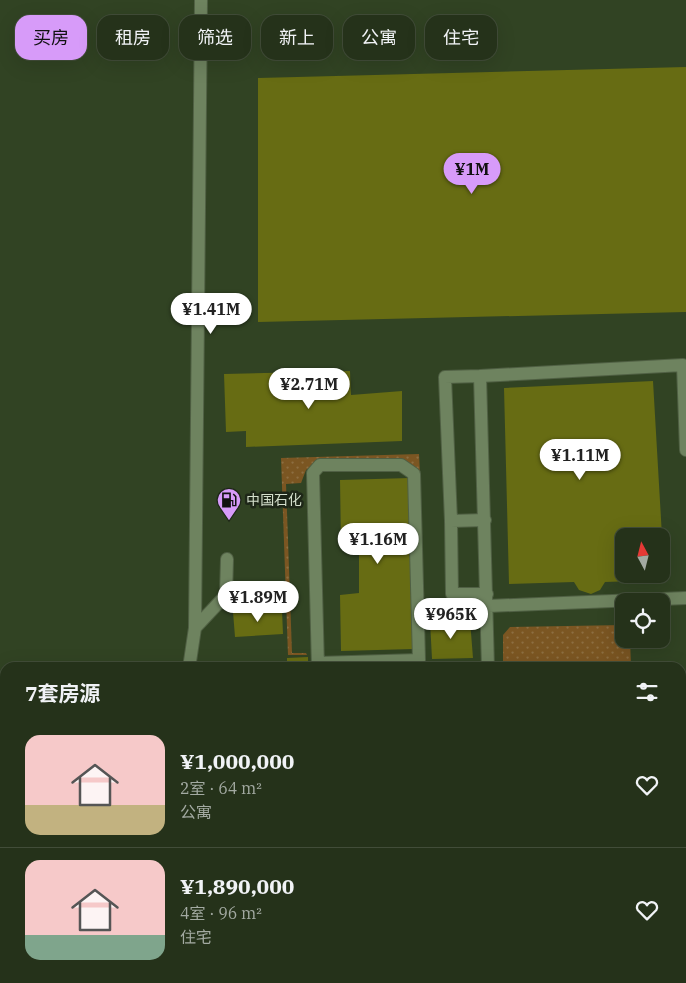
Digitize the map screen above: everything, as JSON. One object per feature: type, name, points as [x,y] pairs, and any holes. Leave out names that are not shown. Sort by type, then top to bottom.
[{"type":"street","points":[[190,662],[195,628],[201,0]]},
{"type":"street","points":[[686,450],[682,365],[445,377],[452,594],[488,600],[686,598]]},
{"type":"street","points":[[480,376],[488,600],[488,662]]},
{"type":"street","points":[[318,662],[312,473],[320,465],[401,464],[414,474],[419,660],[379,662]]},
{"type":"street","points":[[451,522],[485,520]]},
{"type":"street","points":[[195,628],[226,594],[226,559]]},
{"type":"shaded area","points":[[419,454],[420,474],[317,461],[306,470],[301,483],[286,484],[292,653],[306,653],[307,655],[288,655],[281,458]]},
{"type":"shaded area","points":[[615,625],[615,648],[630,648],[631,662],[503,662],[503,635],[510,627]]},
{"type":"building","points":[[686,67],[686,312],[258,322],[258,78]]},
{"type":"building","points":[[350,371],[351,395],[402,391],[402,441],[246,447],[246,431],[226,432],[224,374]]},
{"type":"building","points":[[653,381],[662,528],[615,528],[615,582],[605,582],[600,590],[591,594],[579,590],[574,582],[509,584],[504,388]]},
{"type":"building","points":[[410,478],[414,649],[341,651],[340,595],[359,593],[359,546],[341,546],[340,480]]},
{"type":"building","points":[[282,610],[283,634],[235,637],[233,612]]},
{"type":"building","points":[[470,620],[473,658],[432,659],[430,621]]},
{"type":"building","points":[[308,657],[308,662],[287,662],[287,658]]},
{"type":"place","name":"中国石化","points":[[229,521]]}]
